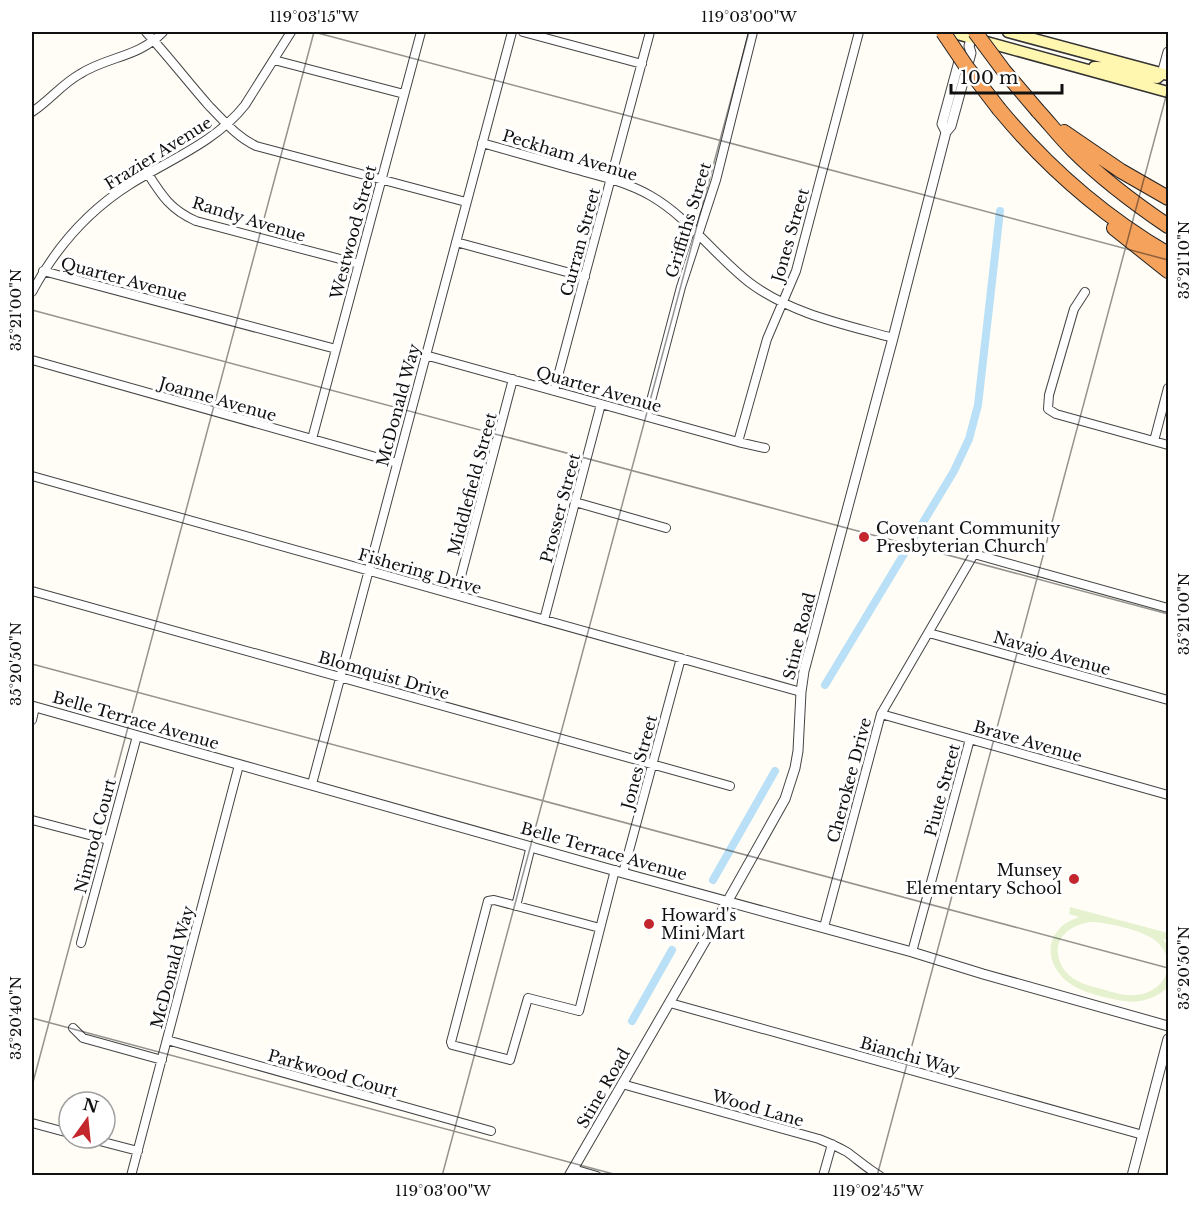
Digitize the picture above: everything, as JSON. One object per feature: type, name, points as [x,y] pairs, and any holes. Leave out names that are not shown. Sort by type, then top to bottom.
[{"type":"highway","points":[[943,32],[971,73],[1033,148],[1106,213],[1168,254]]},
{"type":"highway","points":[[972,37],[1070,147],[1126,196],[1168,226]]},
{"type":"highway","points":[[1040,114],[1121,171],[1168,198]]},
{"type":"highway","points":[[1053,167],[1111,226],[1168,271]]},
{"type":"main road","points":[[950,32],[1168,92]]},
{"type":"main road","points":[[1008,32],[1165,75]]},
{"type":"main road","points":[[1082,68],[1105,67],[1154,78],[1165,75]]},
{"type":"street","points":[[146,32],[227,125],[246,141],[256,146],[466,202]]},
{"type":"street","points":[[32,112],[81,72],[134,52],[163,32]]},
{"type":"street","name":"Frazier Avenue","points":[[32,292],[43,271],[63,244],[93,212],[111,197],[217,134],[227,125],[245,105],[291,32]]},
{"type":"street","name":"Westwood Street","points":[[312,439],[421,32]]},
{"type":"street","name":"McDonald Way","points":[[312,784],[511,32]]},
{"type":"street","points":[[523,32],[642,64]]},
{"type":"street","name":"Curran Street","points":[[554,391],[650,32]]},
{"type":"street","name":"Griffiths Street","points":[[646,416],[681,287],[716,180],[753,32]]},
{"type":"street","name":"Jones Street","points":[[738,442],[761,356],[796,271],[859,32]]},
{"type":"street","name":"Stine Road","points":[[571,1172],[777,815],[790,785],[798,751],[804,671],[946,132],[942,124],[962,51],[972,37]]},
{"type":"street","points":[[1165,75],[1168,52]]},
{"type":"street","points":[[274,60],[404,94]]},
{"type":"street","name":"Peckham Avenue","points":[[482,143],[633,187],[664,204],[735,271],[783,303],[818,318],[893,338]]},
{"type":"street","name":"Randy Avenue","points":[[148,174],[168,203],[196,221],[358,264]]},
{"type":"street","points":[[456,242],[585,277]]},
{"type":"street","name":"Quarter Avenue","points":[[43,271],[336,349]]},
{"type":"street","points":[[1085,292],[1074,309],[1049,395],[1048,409],[1056,414],[1168,446]]},
{"type":"street","name":"Quarter Avenue","points":[[426,355],[765,448]]},
{"type":"street","name":"Joanne Avenue","points":[[32,360],[397,463]]},
{"type":"street","name":"Middlefield Street","points":[[456,595],[513,379]]},
{"type":"street","points":[[1154,441],[1168,388]]},
{"type":"street","name":"Prosser Street","points":[[544,620],[601,404]]},
{"type":"street","name":"Fishering Drive","points":[[32,476],[801,692]]},
{"type":"street","points":[[575,502],[666,528]]},
{"type":"street","name":"Cherokee Drive","points":[[824,927],[881,714],[974,554],[1168,609]]},
{"type":"street","name":"Blomquist Drive","points":[[32,591],[730,786]]},
{"type":"street","name":"Navajo Avenue","points":[[929,633],[1168,700]]},
{"type":"street","name":"Jones Street","points":[[516,906],[494,900],[488,901],[451,1042],[455,1046],[510,1060],[528,998],[579,1011],[600,928],[652,764],[681,658]]},
{"type":"street","points":[[32,720],[33,706]]},
{"type":"street","name":"Belle Terrace Avenue","points":[[33,706],[619,872],[824,927],[1168,1026]]},
{"type":"street","name":"Brave Avenue","points":[[881,714],[1168,795]]},
{"type":"street","name":"Nimrod Court","points":[[81,943],[137,736]]},
{"type":"street","name":"Piute Street","points":[[912,952],[970,739]]},
{"type":"street","name":"McDonald Way","points":[[131,1176],[239,765]]},
{"type":"street","points":[[32,820],[108,840]]},
{"type":"street","points":[[531,846],[516,906],[600,928]]},
{"type":"street","name":"Bianchi Way","points":[[670,1003],[1143,1135]]},
{"type":"street","points":[[73,1028],[83,1038],[162,1060]]},
{"type":"street","points":[[1132,1176],[1168,1039]]},
{"type":"street","name":"Parkwood Court","points":[[167,1040],[491,1131]]},
{"type":"street","name":"Wood Lane","points":[[622,1084],[832,1144],[880,1176]]},
{"type":"street","points":[[32,1123],[57,1130]]},
{"type":"street","points":[[823,1176],[832,1144]]},
{"type":"street","points":[[117,1146],[138,1151]]},
{"type":"street","points":[[571,1172],[597,1176]]},
{"type":"green space","points":[[1070,907],[1168,933],[1168,940],[1163,939],[1168,946],[1168,987],[1151,998],[1131,1002],[1085,991],[1065,980],[1052,960],[1051,944],[1059,929],[1079,917],[1069,914]],"holes":[[[1097,922],[1134,930],[1156,941],[1167,958],[1166,976],[1161,983],[1145,993],[1125,995],[1085,984],[1069,975],[1059,959],[1061,938],[1076,926]]]},
{"type":"waterway","points":[[825,685],[954,471],[969,439],[978,405],[1000,211]]},
{"type":"waterway","points":[[713,880],[775,771]]},
{"type":"waterway","points":[[632,1021],[672,950]]},
{"type":"place","name":"Covenant Community Presbyterian Church","points":[[864,537]]},
{"type":"place","name":"Munsey Elementary School","points":[[1074,879]]},
{"type":"place","name":"Howard's Mini Mart","points":[[649,924]]}]
